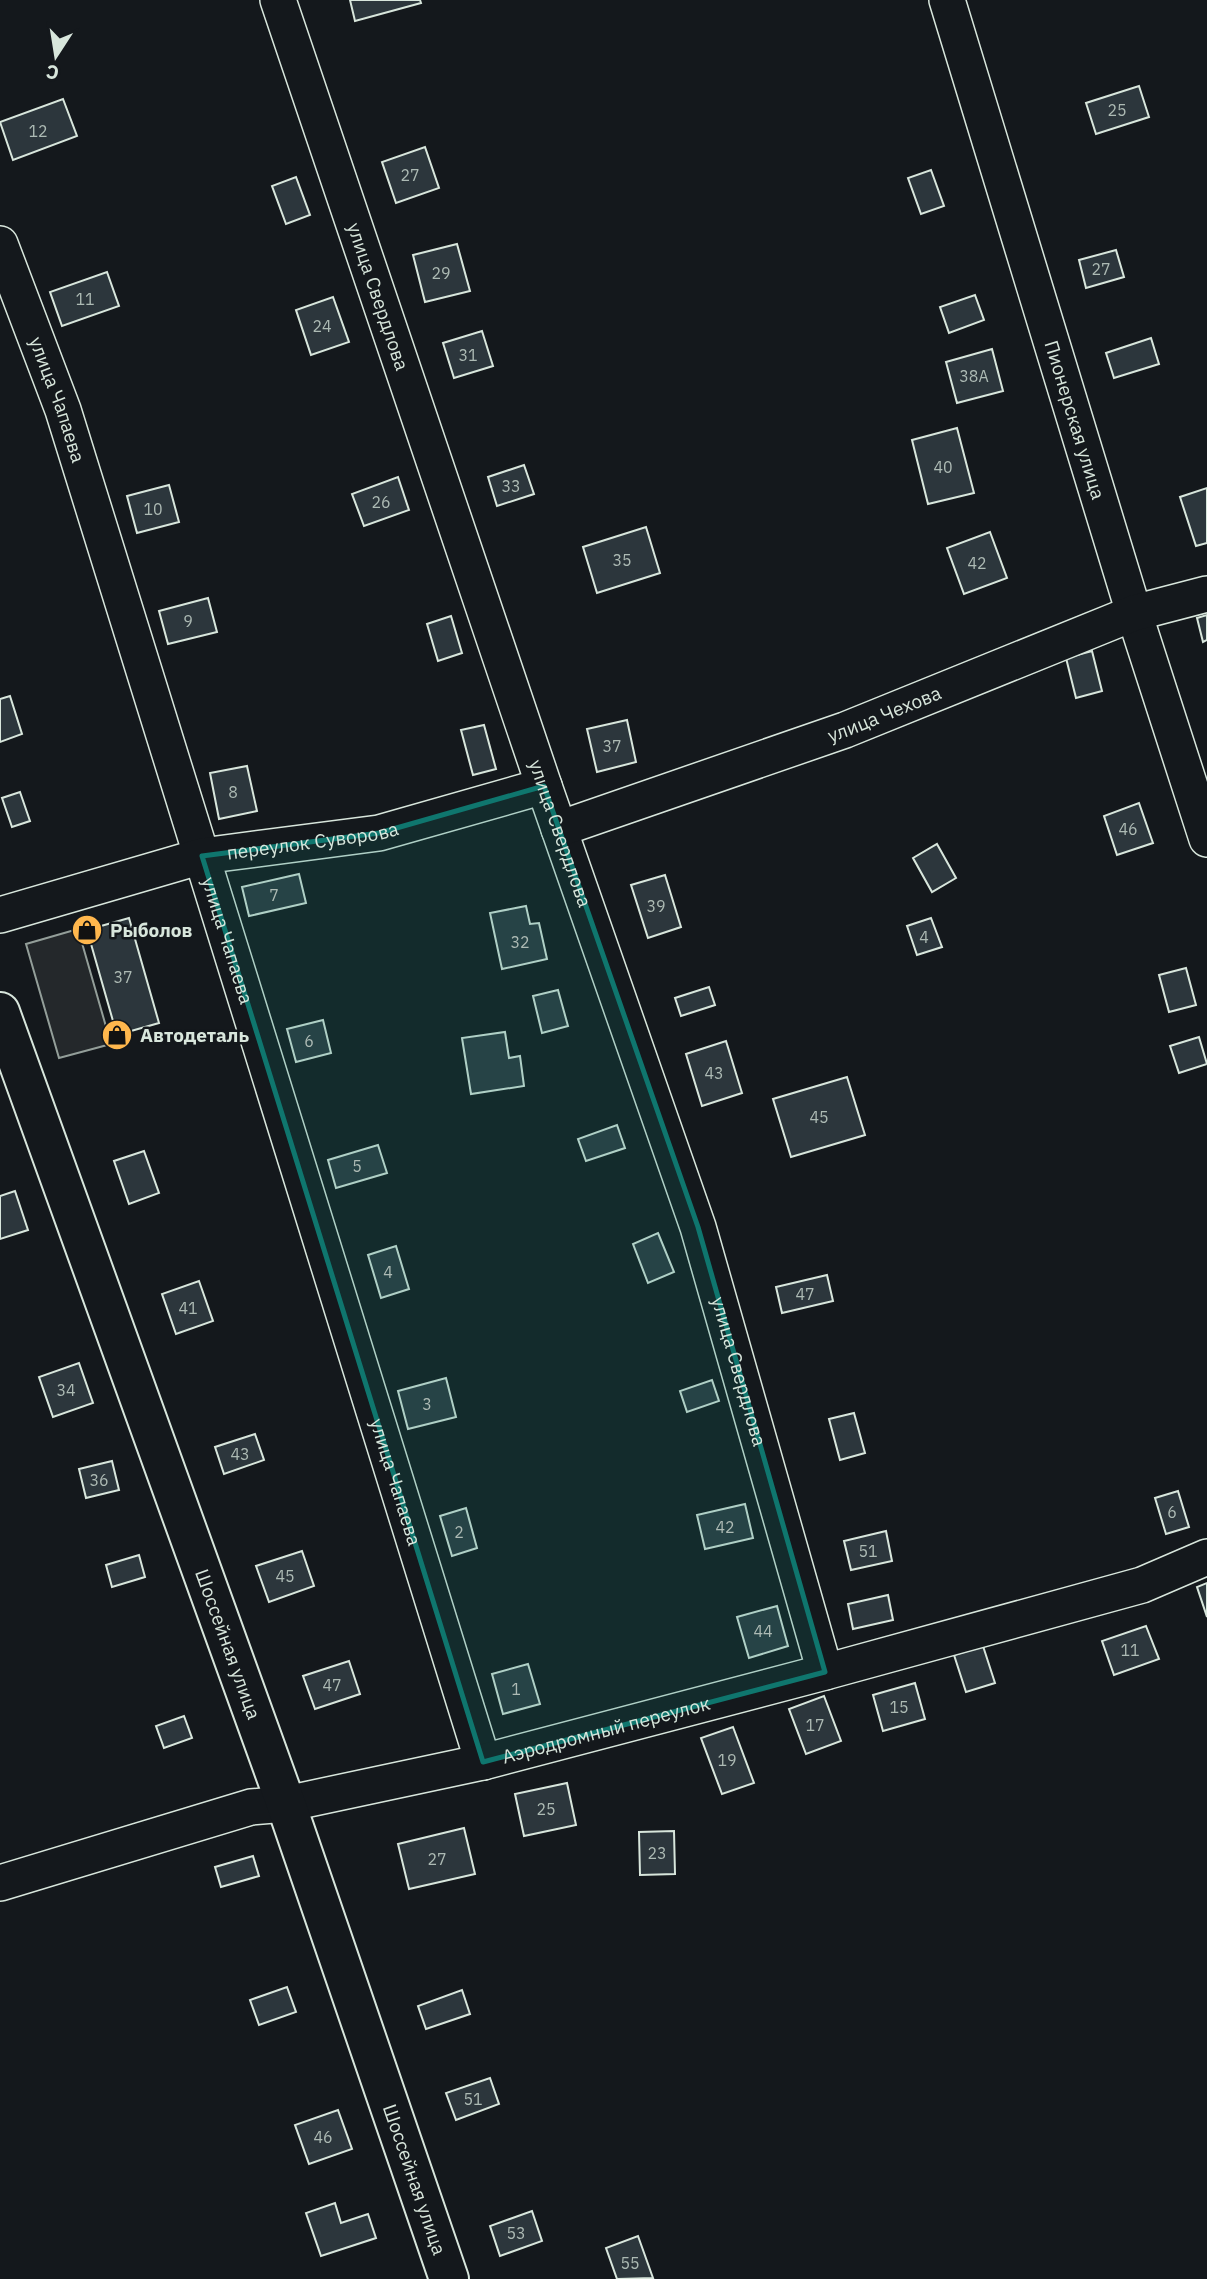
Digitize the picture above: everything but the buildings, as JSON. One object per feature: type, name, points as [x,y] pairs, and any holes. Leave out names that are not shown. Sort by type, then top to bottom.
[{"type":"main road","name":"Шоссейная улица","points":[[0,1012],[286,1804],[449,2279]]},
{"type":"street","name":"улица Свердлова","points":[[278,0],[544,786],[698,1227],[825,1672]]},
{"type":"street","name":"Пионерская улица","points":[[947,0],[1134,613],[1207,839]]},
{"type":"street","name":"улица Чапаева","points":[[0,244],[63,410],[482,1762]]},
{"type":"street","name":"улица Чехова","points":[[559,829],[845,730],[1134,613],[1207,594]]},
{"type":"street","name":"переулок Суворова","points":[[0,915],[202,856],[379,833],[544,786]]},
{"type":"street","name":"Аэродромный переулок","points":[[0,1883],[251,1807],[286,1804],[482,1762],[825,1672],[1142,1585],[1207,1557]]},
{"type":"highlighted area","points":[[544,786],[698,1227],[825,1672],[483,1762],[202,856],[379,833]]},
{"type":"shaded area","points":[[78,929],[111,1044],[59,1058],[26,944]]},
{"type":"place","name":"Рыболов","points":[[87,930]]},
{"type":"place","name":"Автодеталь","points":[[117,1035]]}]
